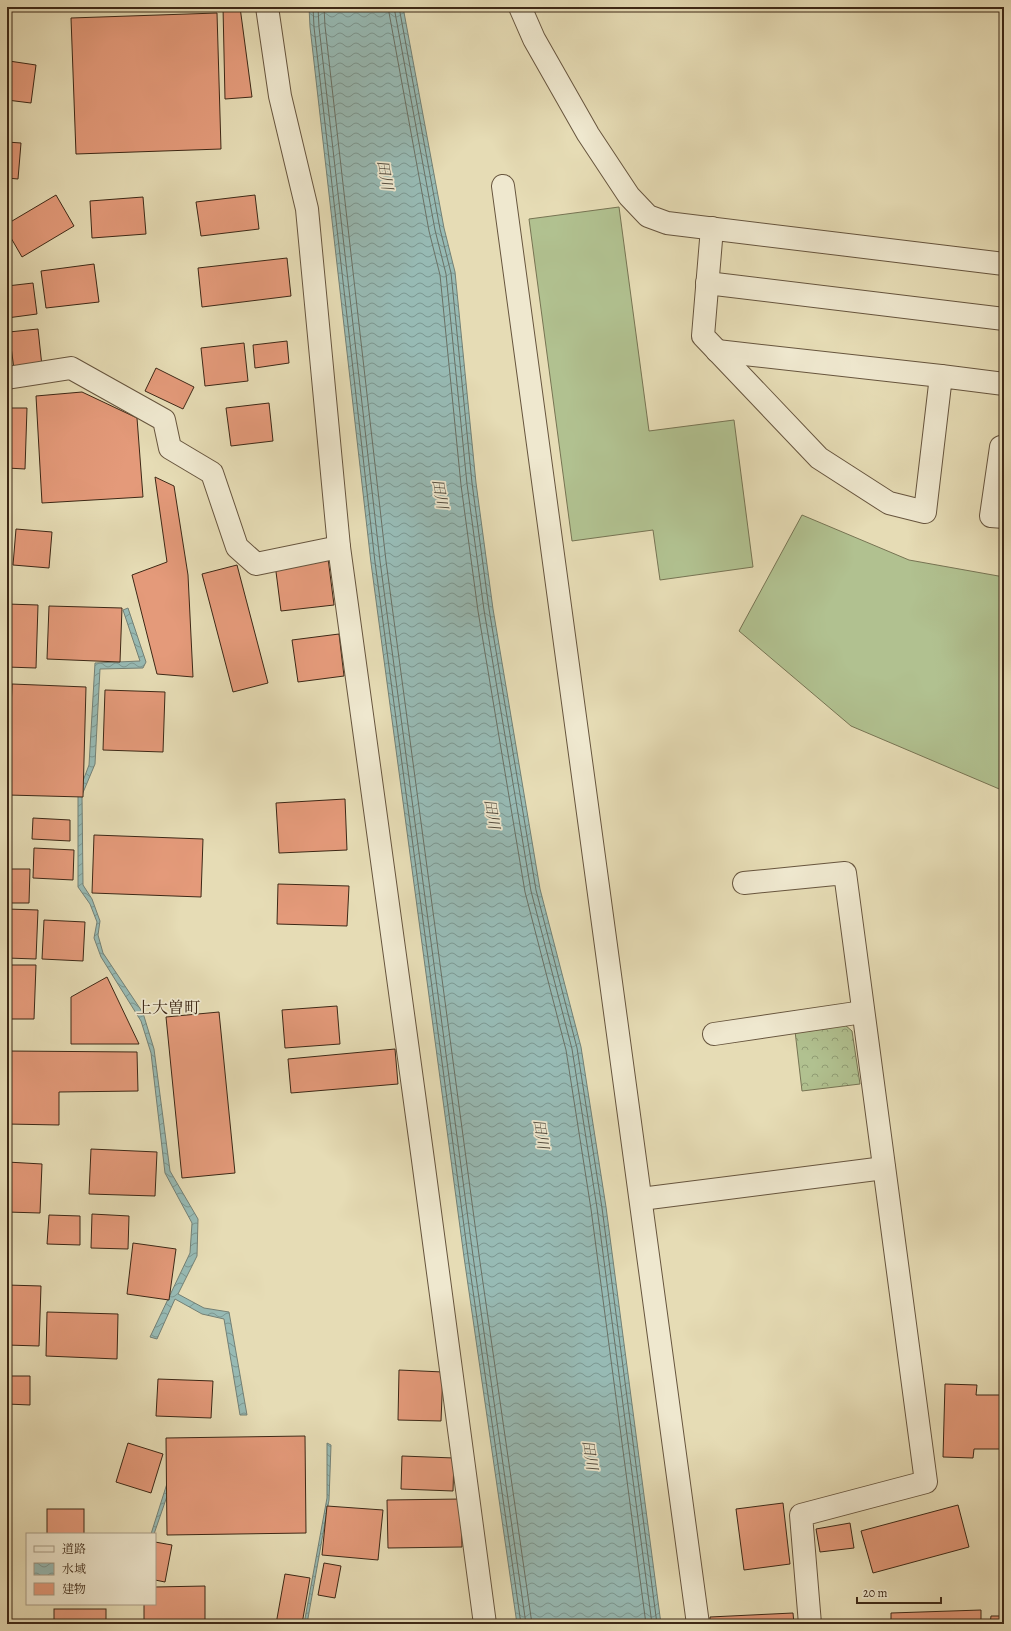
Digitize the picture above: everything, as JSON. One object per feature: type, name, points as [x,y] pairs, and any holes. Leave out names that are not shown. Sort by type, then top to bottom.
[{"type":"street","points":[[267,7],[280,96],[307,209],[339,547],[485,1624]]},
{"type":"street","points":[[520,7],[534,39],[588,134],[630,196],[648,216],[667,223],[1004,264]]},
{"type":"street","points":[[503,186],[698,1624]]},
{"type":"street","points":[[712,228],[703,336],[819,458],[889,503],[925,512],[941,376]]},
{"type":"street","points":[[707,283],[1004,319]]},
{"type":"street","points":[[717,351],[1004,384]]},
{"type":"street","points":[[7,378],[71,368],[164,420],[170,448],[212,473],[237,547],[256,564],[339,547]]},
{"type":"street","points":[[1004,448],[1001,447],[991,516],[1004,517]]},
{"type":"street","points":[[744,883],[845,873],[926,1482],[801,1515],[810,1624]]},
{"type":"street","points":[[714,1034],[863,1012]]},
{"type":"street","points":[[641,1199],[884,1168]]},
{"type":"green space","points":[[619,207],[649,431],[734,420],[753,567],[660,580],[653,530],[572,541],[529,219]]},
{"type":"green space","points":[[802,515],[909,560],[1004,577],[1004,791],[851,726],[739,631]]},
{"type":"green space","points":[[845,1025],[852,1031],[860,1084],[802,1091],[795,1031]]},
{"type":"water","name":"田川","points":[[309,7],[403,7],[444,228],[455,272],[476,483],[493,609],[540,889],[581,1047],[606,1207],[661,1624],[517,1624],[464,1257],[371,563],[310,27]]},
{"type":"water","points":[[128,608],[146,662],[143,668],[100,669],[95,764],[82,795],[83,885],[92,899],[100,921],[98,935],[103,953],[143,1013],[154,1049],[170,1171],[198,1219],[197,1256],[178,1294],[204,1308],[229,1312],[247,1415],[240,1415],[224,1319],[202,1314],[175,1299],[157,1339],[150,1337],[190,1253],[192,1223],[165,1173],[151,1053],[141,1021],[101,957],[94,938],[97,922],[90,904],[78,887],[78,794],[89,765],[95,663],[140,661],[123,610]]},
{"type":"water","points":[[327,1443],[331,1445],[329,1500],[307,1624],[304,1624],[327,1498]]},
{"type":"water","points":[[170,1474],[174,1476],[154,1533],[151,1533]]},
{"type":"building","points":[[223,7],[240,7],[252,97],[225,99]]},
{"type":"building","points":[[217,13],[221,149],[76,154],[71,18]]},
{"type":"building","points":[[9,61],[36,65],[31,103],[7,100]]},
{"type":"building","points":[[7,142],[21,143],[18,179],[7,178]]},
{"type":"building","points":[[56,195],[74,226],[22,257],[7,231],[7,224]]},
{"type":"building","points":[[255,195],[259,229],[201,236],[196,202]]},
{"type":"building","points":[[143,197],[146,234],[92,238],[90,201]]},
{"type":"building","points":[[287,258],[291,296],[202,307],[198,268]]},
{"type":"building","points":[[94,264],[99,302],[46,308],[41,271]]},
{"type":"building","points":[[33,283],[37,314],[7,318],[7,286]]},
{"type":"building","points":[[38,329],[42,366],[14,369],[9,332]]},
{"type":"building","points":[[287,341],[289,363],[255,368],[253,345]]},
{"type":"building","points":[[244,343],[248,381],[205,386],[201,348]]},
{"type":"building","points":[[156,368],[194,387],[183,409],[145,391]]},
{"type":"building","points":[[82,392],[137,418],[143,497],[42,503],[36,396]]},
{"type":"building","points":[[269,403],[273,441],[231,446],[226,408]]},
{"type":"building","points":[[7,408],[27,408],[25,469],[7,468]]},
{"type":"building","points":[[155,477],[174,486],[188,575],[193,677],[157,674],[132,575],[167,562]]},
{"type":"building","points":[[16,529],[52,532],[49,568],[13,565]]},
{"type":"building","points":[[328,558],[334,605],[281,611],[275,564]]},
{"type":"building","points":[[237,565],[268,683],[233,692],[202,574]]},
{"type":"building","points":[[7,604],[38,605],[36,668],[7,667]]},
{"type":"building","points":[[49,606],[122,608],[120,662],[47,659]]},
{"type":"building","points":[[339,634],[344,676],[298,682],[292,640]]},
{"type":"building","points":[[12,684],[86,687],[83,797],[8,795]]},
{"type":"building","points":[[105,690],[165,692],[163,752],[103,750]]},
{"type":"building","points":[[345,799],[347,850],[279,853],[276,803]]},
{"type":"building","points":[[33,818],[70,820],[70,841],[32,839]]},
{"type":"building","points":[[94,835],[203,839],[201,897],[92,893]]},
{"type":"building","points":[[34,848],[74,850],[73,880],[33,878]]},
{"type":"building","points":[[7,869],[30,869],[29,903],[7,903]]},
{"type":"building","points":[[278,884],[349,886],[347,926],[277,924]]},
{"type":"building","points":[[7,909],[38,910],[36,959],[7,958]]},
{"type":"building","points":[[44,920],[85,922],[83,961],[42,959]]},
{"type":"building","points":[[7,965],[36,965],[34,1019],[7,1019]]},
{"type":"building","points":[[107,977],[139,1044],[71,1044],[71,997]]},
{"type":"building","points":[[337,1006],[340,1044],[285,1048],[282,1010]]},
{"type":"building","points":[[219,1012],[235,1173],[182,1178],[166,1017]]},
{"type":"building","points":[[395,1049],[398,1084],[291,1093],[288,1059]]},
{"type":"building","points":[[7,1051],[137,1052],[138,1091],[59,1092],[59,1125],[7,1124]]},
{"type":"building","points":[[91,1149],[157,1152],[155,1196],[89,1194]]},
{"type":"building","points":[[7,1162],[42,1164],[40,1213],[7,1212]]},
{"type":"building","points":[[92,1214],[129,1216],[128,1249],[91,1248]]},
{"type":"building","points":[[49,1215],[80,1216],[80,1245],[47,1244]]},
{"type":"building","points":[[133,1243],[176,1249],[169,1300],[127,1294]]},
{"type":"building","points":[[7,1285],[41,1286],[39,1346],[7,1345]]},
{"type":"building","points":[[47,1312],[118,1314],[117,1359],[46,1356]]},
{"type":"building","points":[[399,1370],[443,1372],[441,1421],[398,1420]]},
{"type":"building","points":[[7,1376],[30,1376],[30,1405],[7,1404]]},
{"type":"building","points":[[158,1379],[213,1381],[211,1418],[156,1416]]},
{"type":"building","points":[[945,1384],[977,1385],[976,1395],[1004,1395],[1004,1449],[974,1449],[973,1458],[943,1457]]},
{"type":"building","points":[[305,1436],[306,1533],[167,1535],[166,1438]]},
{"type":"building","points":[[128,1443],[163,1454],[151,1493],[116,1482]]},
{"type":"building","points":[[402,1456],[454,1458],[453,1491],[401,1489]]},
{"type":"building","points":[[461,1499],[462,1547],[388,1548],[387,1500]]},
{"type":"building","points":[[783,1503],[790,1564],[744,1570],[736,1509]]},
{"type":"building","points":[[958,1505],[969,1547],[873,1573],[861,1531]]},
{"type":"building","points":[[327,1506],[383,1510],[378,1560],[322,1555]]},
{"type":"building","points":[[47,1509],[84,1509],[84,1533],[47,1533]]},
{"type":"building","points":[[850,1523],[854,1548],[820,1552],[816,1529]]},
{"type":"building","points":[[156,1542],[172,1545],[165,1582],[156,1580]]},
{"type":"building","points":[[324,1563],[341,1566],[335,1598],[318,1595]]},
{"type":"building","points":[[285,1574],[310,1578],[302,1624],[276,1624]]},
{"type":"building","points":[[205,1586],[205,1624],[144,1624],[144,1605],[156,1605],[156,1587]]},
{"type":"building","points":[[54,1609],[106,1609],[106,1624],[54,1624]]},
{"type":"building","points":[[981,1610],[981,1624],[891,1624],[891,1613]]},
{"type":"building","points":[[793,1613],[794,1624],[710,1624],[710,1617]]},
{"type":"building","points":[[991,1616],[1004,1616],[1004,1624],[990,1624]]},
{"type":"district","name":"上大曽町","points":[[168,1008]]}]
